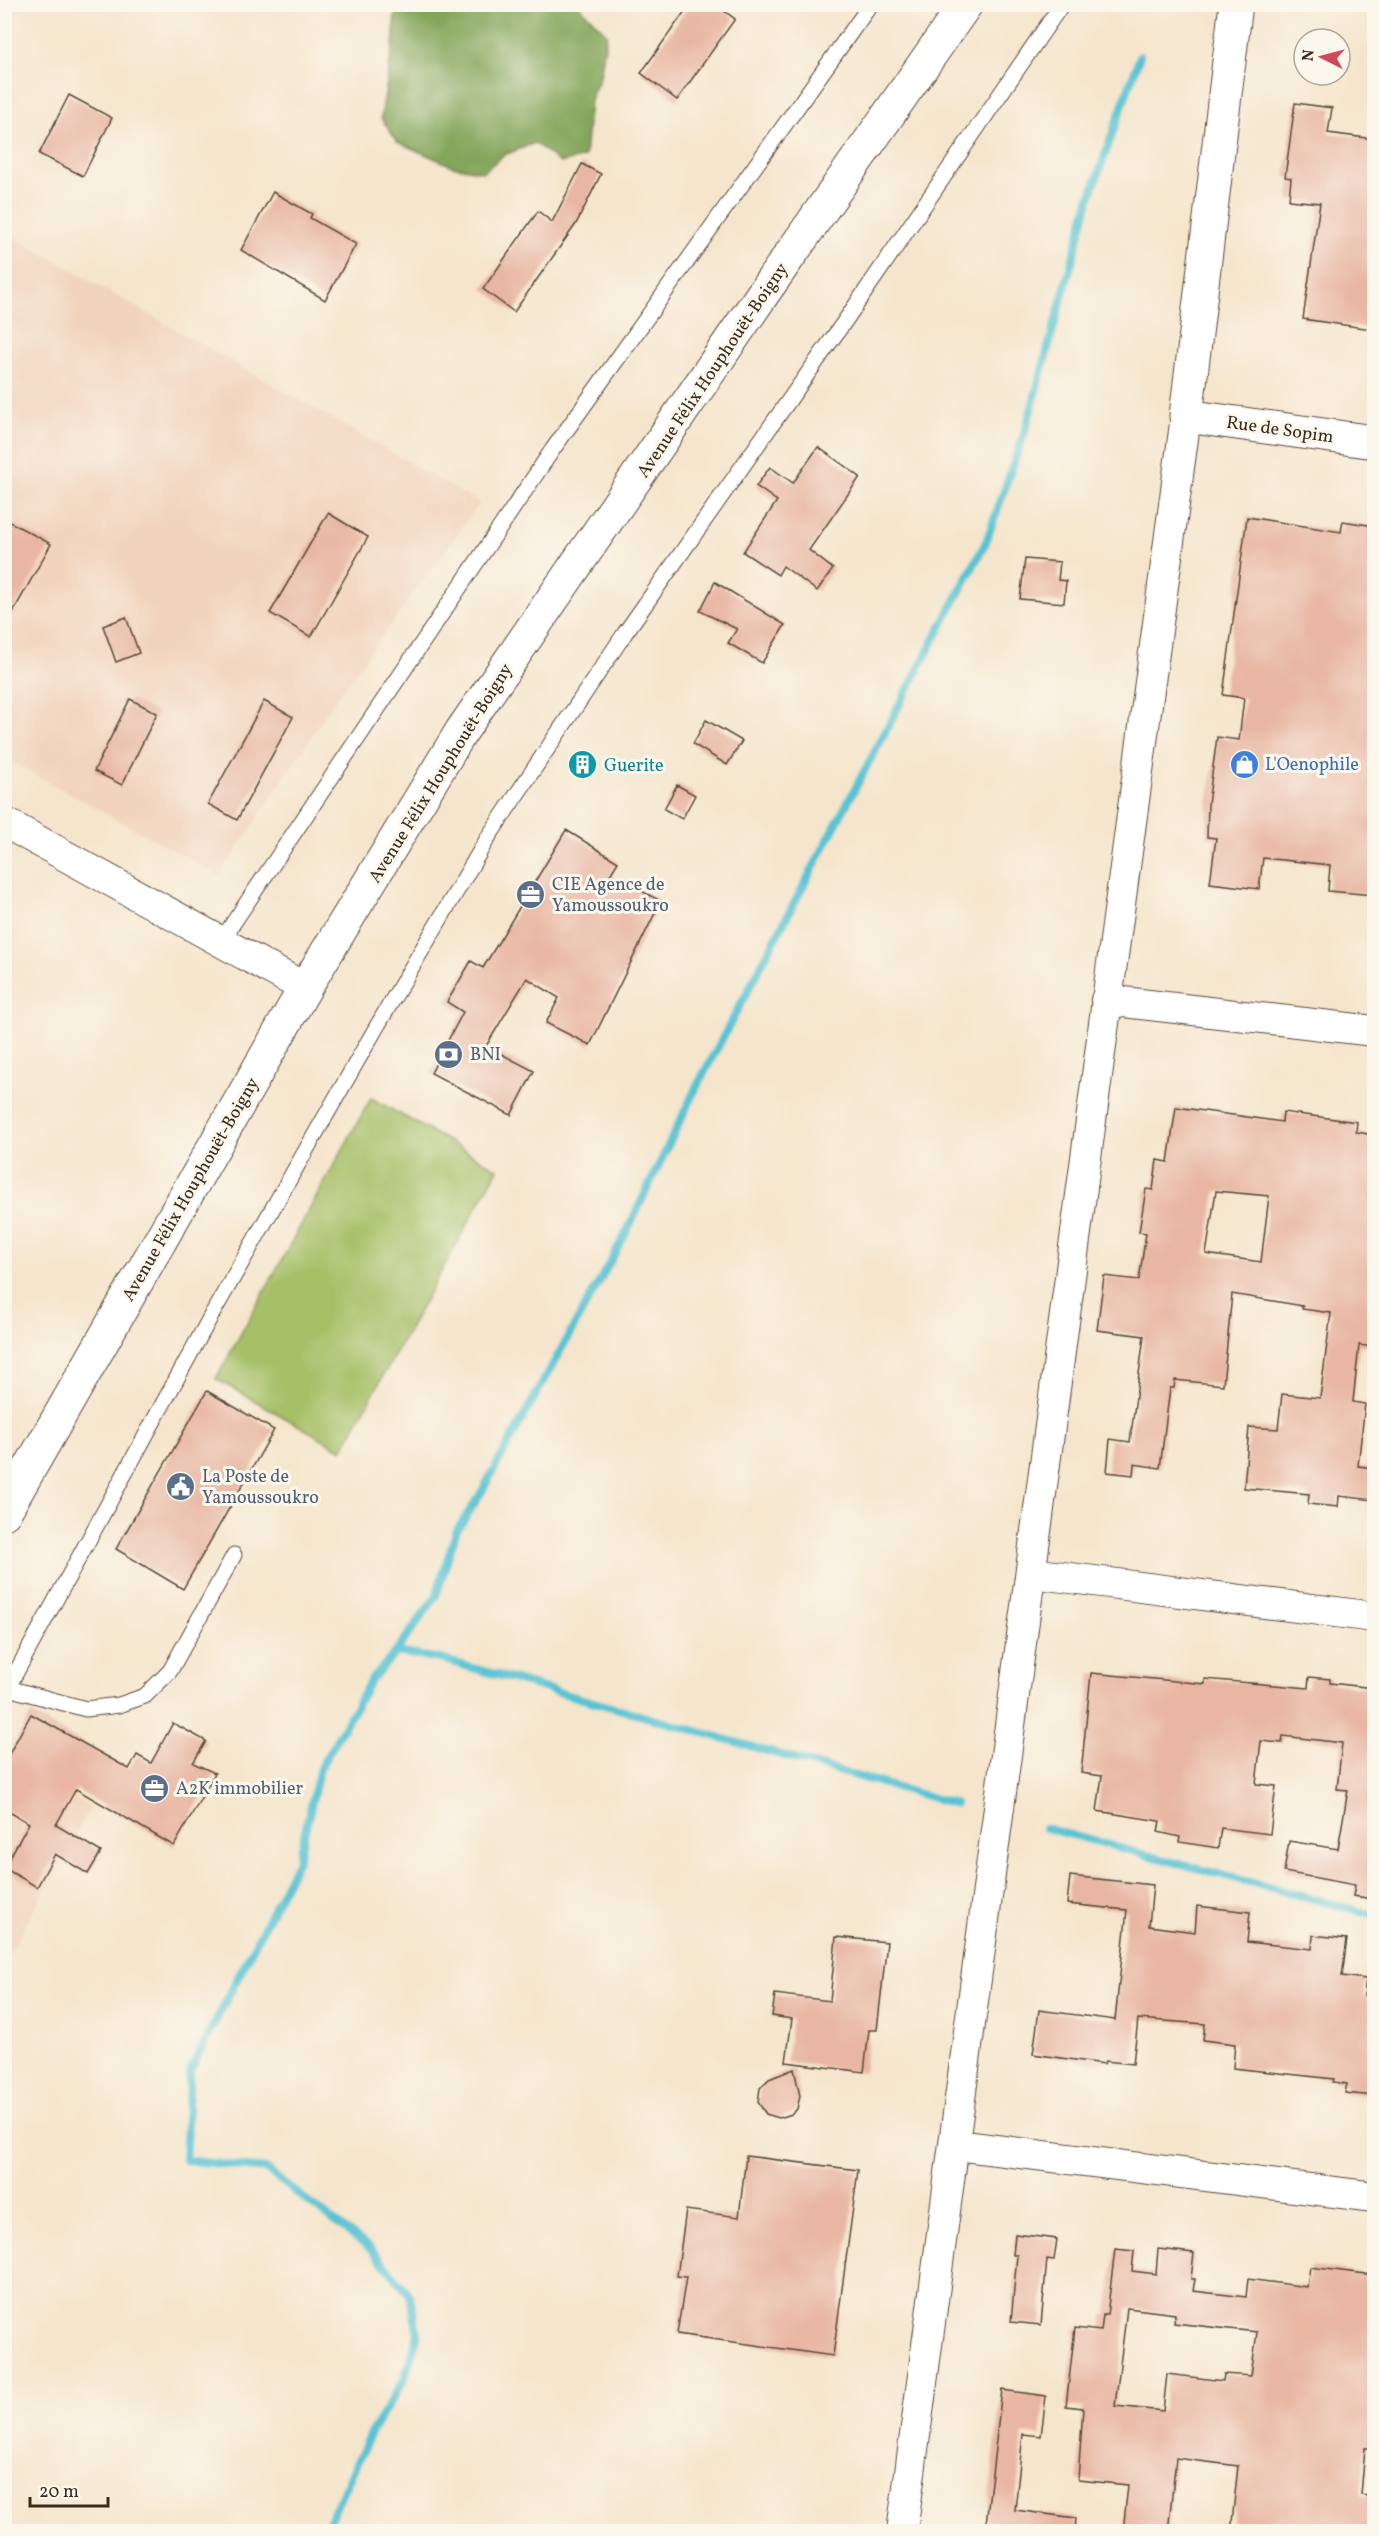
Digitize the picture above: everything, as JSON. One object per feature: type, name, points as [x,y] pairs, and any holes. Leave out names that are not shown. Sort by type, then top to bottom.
[{"type":"main road","name":"Avenue Félix Houphouët-Boigny","points":[[4,1513],[305,988],[461,732],[966,4]]},
{"type":"main road","points":[[1186,416],[1236,4]]},
{"type":"main road","name":"Rue de Sopim","points":[[1186,416],[1374,442]]},
{"type":"street","points":[[902,2532],[956,2145],[1106,1000],[1186,416]]},
{"type":"street","points":[[4,822],[305,988]]},
{"type":"street","points":[[1106,1000],[1374,1031]]},
{"type":"street","points":[[1032,1573],[1374,1617]]},
{"type":"street","points":[[956,2145],[1374,2197]]},
{"type":"lane","points":[[221,941],[552,449],[872,4]]},
{"type":"lane","points":[[234,1555],[170,1671],[145,1696],[119,1705],[86,1708],[6,1688],[212,1316],[376,1028],[489,836],[625,633],[888,260],[1062,4]]},
{"type":"shaded area","points":[[5,232],[480,503],[333,703],[220,876],[5,758],[4,529],[9,521],[5,519]]},
{"type":"shaded area","points":[[31,1714],[97,1751],[72,1796],[91,1807],[5,1962],[5,1758],[7,1759]]},
{"type":"green space","points":[[395,5],[578,5],[607,34],[600,77],[590,100],[585,157],[560,163],[535,143],[504,155],[483,172],[452,166],[397,142],[381,118],[394,37]]},
{"type":"green space","points":[[371,1098],[498,1169],[342,1450],[216,1379]]},
{"type":"building","points":[[690,4],[715,4],[735,19],[677,100],[641,73]]},
{"type":"building","points":[[69,95],[112,118],[83,176],[39,154]]},
{"type":"building","points":[[1295,103],[1332,108],[1328,133],[1374,139],[1374,307],[1371,329],[1303,319],[1320,203],[1289,200],[1291,178],[1285,177]]},
{"type":"building","points":[[582,164],[601,174],[576,224],[514,312],[483,289],[538,211],[552,222]]},
{"type":"building","points":[[273,192],[312,214],[310,218],[356,244],[325,300],[241,250]]},
{"type":"building","points":[[818,447],[860,477],[809,550],[833,569],[817,591],[783,566],[778,575],[743,552],[777,501],[756,486],[770,467],[793,483]]},
{"type":"building","points":[[328,513],[368,537],[311,637],[270,613]]},
{"type":"building","points":[[1247,517],[1341,532],[1343,521],[1374,526],[1374,895],[1328,891],[1330,865],[1263,858],[1259,889],[1210,883],[1216,838],[1207,837],[1208,804],[1217,737],[1239,740],[1244,698],[1223,695]]},
{"type":"building","points":[[4,519],[51,544],[4,628]]},
{"type":"building","points":[[1025,559],[1060,562],[1058,580],[1066,581],[1064,603],[1020,599]]},
{"type":"building","points":[[715,582],[785,625],[762,663],[728,643],[737,629],[700,611]]},
{"type":"building","points":[[126,617],[139,653],[116,662],[103,626]]},
{"type":"building","points":[[130,699],[157,713],[122,785],[94,771]]},
{"type":"building","points":[[264,701],[293,717],[237,820],[208,804]]},
{"type":"building","points":[[706,720],[742,741],[727,765],[693,744]]},
{"type":"building","points":[[677,785],[695,795],[682,819],[664,809]]},
{"type":"building","points":[[566,830],[618,862],[610,875],[661,901],[590,1045],[546,1023],[559,998],[527,978],[486,1046],[534,1071],[511,1115],[431,1073],[463,1012],[447,1002],[471,961],[483,968]]},
{"type":"building","points":[[1176,1107],[1282,1122],[1283,1112],[1357,1122],[1356,1132],[1374,1135],[1374,1241],[1370,1279],[1374,1280],[1374,1347],[1359,1345],[1353,1402],[1365,1404],[1358,1466],[1374,1468],[1374,1500],[1339,1496],[1338,1507],[1308,1504],[1309,1494],[1244,1488],[1249,1427],[1278,1429],[1282,1394],[1320,1398],[1331,1313],[1232,1294],[1223,1385],[1175,1380],[1174,1388],[1170,1388],[1160,1468],[1134,1464],[1133,1475],[1107,1472],[1110,1439],[1130,1442],[1144,1336],[1097,1330],[1104,1276],[1139,1280],[1146,1233],[1139,1232],[1146,1189],[1153,1190],[1157,1160],[1168,1162]],"holes":[[[1216,1191],[1269,1196],[1261,1262],[1206,1254]]]},
{"type":"building","points":[[207,1391],[274,1430],[183,1589],[116,1549]]},
{"type":"building","points":[[1091,1673],[1205,1684],[1205,1679],[1308,1688],[1309,1677],[1330,1679],[1330,1683],[1374,1688],[1374,1899],[1353,1896],[1355,1885],[1284,1872],[1289,1841],[1338,1849],[1348,1790],[1337,1789],[1342,1743],[1283,1736],[1282,1743],[1261,1741],[1256,1784],[1276,1786],[1270,1834],[1221,1828],[1218,1848],[1179,1842],[1180,1837],[1158,1832],[1160,1821],[1097,1811],[1102,1776],[1081,1773]]},
{"type":"building","points":[[31,1714],[129,1769],[137,1755],[151,1763],[173,1723],[206,1741],[193,1763],[215,1773],[174,1846],[76,1789],[56,1825],[101,1852],[88,1874],[55,1854],[37,1887],[4,1868],[29,1823],[4,1809],[4,1763]]},
{"type":"building","points":[[1070,1876],[1153,1885],[1149,1926],[1195,1932],[1197,1906],[1250,1912],[1247,1942],[1312,1949],[1313,1935],[1347,1939],[1342,1976],[1366,1979],[1364,1996],[1374,1998],[1374,2096],[1345,2093],[1347,2084],[1333,2082],[1334,2079],[1233,2068],[1235,2044],[1203,2040],[1205,2024],[1138,2019],[1133,2064],[1105,2061],[1104,2064],[1033,2054],[1039,2010],[1115,2020],[1127,1910],[1067,1904]]},
{"type":"building","points":[[836,1937],[887,1942],[877,2030],[869,2030],[864,2072],[786,2062],[792,2019],[772,2016],[775,1994],[830,2001]]},
{"type":"building","points":[[794,2069],[800,2096],[797,2109],[792,2114],[779,2118],[766,2114],[758,2102],[760,2088],[769,2079]]},
{"type":"building","points":[[746,2156],[858,2170],[833,2356],[677,2334],[686,2277],[677,2276],[686,2210],[739,2217]]},
{"type":"building","points":[[1015,2234],[1057,2239],[1054,2260],[1047,2259],[1041,2325],[1011,2322],[1017,2255],[1013,2255]]},
{"type":"building","points":[[1115,2249],[1134,2251],[1132,2271],[1156,2274],[1158,2249],[1194,2253],[1191,2279],[1195,2279],[1193,2291],[1246,2297],[1248,2279],[1307,2287],[1310,2267],[1374,2275],[1374,2409],[1370,2448],[1365,2448],[1361,2495],[1374,2497],[1374,2532],[1231,2532],[1238,2466],[1176,2458],[1168,2532],[1123,2532],[1128,2485],[1078,2480],[1083,2408],[1066,2406],[1075,2328],[1101,2331],[1103,2315],[1107,2315]],"holes":[[[1127,2308],[1175,2314],[1174,2323],[1257,2332],[1251,2376],[1224,2374],[1223,2381],[1167,2374],[1163,2411],[1115,2406]]]},
{"type":"building","points":[[1002,2390],[1046,2396],[1041,2436],[1023,2434],[1015,2510],[1076,2518],[1075,2532],[985,2532]]},
{"type":"waterway","points":[[324,2532],[372,2431],[404,2380],[418,2334],[410,2295],[371,2249],[265,2169],[185,2160],[190,2071],[298,1860],[320,1768],[371,1680],[396,1652],[436,1596],[456,1532],[481,1493],[625,1235],[695,1090],[986,542],[1026,428],[1089,200],[1140,56]]},
{"type":"waterway","points":[[396,1652],[441,1659],[955,1804]]},
{"type":"waterway","points":[[1045,1828],[1374,1915]]},
{"type":"place","name":"L'Oenophile","points":[[1244,764]]},
{"type":"place","name":"Guerite","points":[[583,765]]},
{"type":"place","name":"CIE Agence de Yamoussoukro","points":[[531,894]]},
{"type":"place","name":"BNI","points":[[449,1054]]},
{"type":"place","name":"La Poste de Yamoussoukro","points":[[181,1486]]},
{"type":"place","name":"A2K immobilier","points":[[155,1788]]}]
